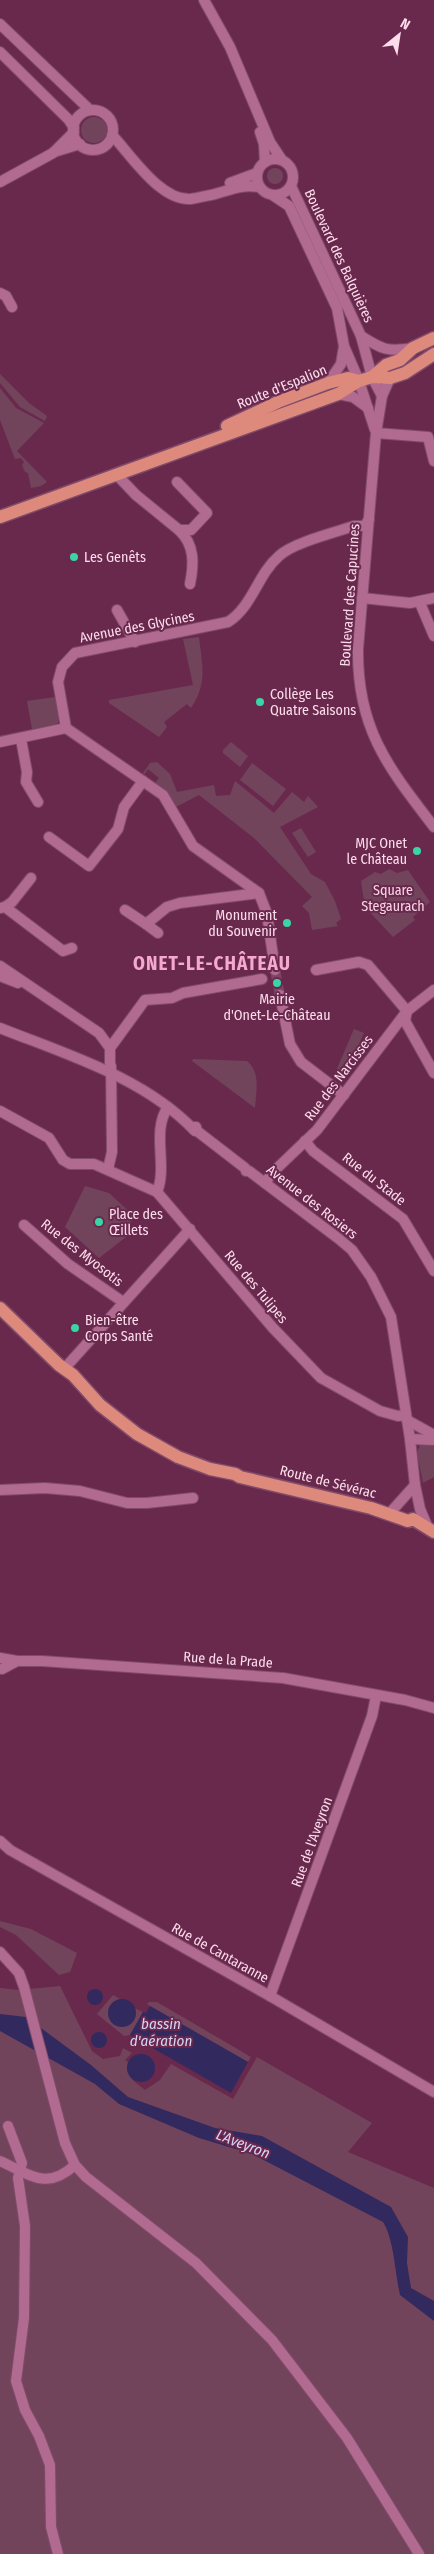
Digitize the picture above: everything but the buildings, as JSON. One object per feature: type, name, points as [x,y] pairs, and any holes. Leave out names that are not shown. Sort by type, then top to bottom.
[{"type":"main road","points":[[372,377],[386,366],[400,360],[413,348],[434,338]]},
{"type":"main road","points":[[359,381],[372,377],[390,378],[405,373],[434,354]]},
{"type":"main road","name":"Route d'Espalion","points":[[182,450],[206,435],[278,402],[328,383],[348,378],[359,381]]},
{"type":"main road","name":"Route d'Espalion","points":[[0,517],[338,394],[359,381]]},
{"type":"main road","name":"Route de Sévérac","points":[[0,1308],[67,1371],[70,1381],[90,1398],[97,1401],[138,1434],[178,1457],[228,1478],[240,1477],[335,1498],[407,1521],[413,1520],[431,1530]]},
{"type":"street","points":[[204,1],[230,47],[270,142],[282,160],[292,170],[291,186],[284,194],[274,196],[267,194],[260,187],[257,173]]},
{"type":"street","points":[[204,1],[254,116],[264,144],[265,162]]},
{"type":"street","points":[[0,24],[90,110]]},
{"type":"street","points":[[0,52],[68,120],[80,144],[91,149],[103,146],[126,155]]},
{"type":"street","points":[[53,153],[74,130],[77,118],[90,110],[98,110],[108,117],[113,127],[112,135],[103,146]]},
{"type":"street","points":[[112,135],[126,155],[171,194],[191,199],[244,185],[260,187]]},
{"type":"street","points":[[0,182],[53,153],[80,144]]},
{"type":"street","points":[[200,197],[208,191],[257,173],[265,162],[270,159],[282,160]]},
{"type":"street","name":"Boulevard des Balquières","points":[[291,186],[361,336],[372,377]]},
{"type":"street","name":"Boulevard des Balquières","points":[[274,196],[289,206],[337,308],[344,346],[359,381]]},
{"type":"street","points":[[0,294],[10,308]]},
{"type":"street","name":"Boulevard des Balquières","points":[[361,336],[384,350],[413,348]]},
{"type":"street","name":"Boulevard des Balquières","points":[[328,383],[341,364],[344,346]]},
{"type":"street","points":[[372,377],[382,396]]},
{"type":"street","name":"Boulevard des Capucines","points":[[390,378],[382,396],[376,434],[358,668],[366,717],[386,761],[434,827]]},
{"type":"street","name":"Boulevard des Capucines","points":[[359,381],[376,434]]},
{"type":"street","points":[[338,394],[353,397],[368,409]]},
{"type":"street","points":[[376,434],[431,437],[434,461]]},
{"type":"street","points":[[117,475],[136,495],[187,538],[193,557],[190,584]]},
{"type":"street","points":[[177,482],[207,513],[191,530],[179,530]]},
{"type":"street","name":"Avenue des Glycines","points":[[66,728],[58,682],[62,667],[75,653],[228,622],[244,608],[271,564],[283,552],[354,526],[365,526],[369,519]]},
{"type":"street","points":[[362,598],[420,602],[434,598]]},
{"type":"street","points":[[420,602],[434,636]]},
{"type":"street","points":[[117,610],[135,642]]},
{"type":"street","points":[[0,742],[66,728],[163,795],[193,846],[259,893],[266,909],[275,970]]},
{"type":"street","points":[[21,738],[27,772],[26,782],[38,802]]},
{"type":"street","points":[[49,837],[89,866],[118,829],[124,807],[143,781]]},
{"type":"street","points":[[31,878],[12,902],[2,908],[63,951],[72,948]]},
{"type":"street","points":[[146,924],[167,907],[180,903],[259,893]]},
{"type":"street","points":[[125,910],[158,933]]},
{"type":"street","points":[[316,970],[359,962],[368,965],[406,1011],[405,1021],[434,1073]]},
{"type":"street","points":[[0,966],[99,1033],[110,1048]]},
{"type":"street","points":[[0,976],[35,990]]},
{"type":"street","points":[[108,1169],[112,1152],[108,1068],[110,1048],[145,1000],[172,998],[182,993],[262,980]]},
{"type":"street","name":"Rue des Narcisses","points":[[265,1183],[272,1173],[317,1130],[406,1011],[434,990]]},
{"type":"street","points":[[280,995],[290,1044],[301,1062],[344,1095]]},
{"type":"street","name":"Avenue des Rosiers","points":[[0,1028],[108,1068],[150,1094],[346,1244],[371,1277],[391,1318],[407,1417],[415,1485],[420,1509],[431,1530]]},
{"type":"street","points":[[157,1192],[161,1183],[161,1128],[168,1107]]},
{"type":"street","name":"Rue des Tulipes","points":[[0,1111],[49,1138],[63,1160],[70,1164],[94,1164],[157,1192],[273,1328],[321,1378],[380,1411],[407,1417]]},
{"type":"street","name":"Rue du Stade","points":[[305,1141],[313,1151],[403,1219],[434,1271]]},
{"type":"street","name":"Rue des Myosotis","points":[[24,1226],[68,1264],[124,1302]]},
{"type":"street","points":[[67,1371],[124,1302],[190,1229]]},
{"type":"street","points":[[407,1417],[434,1435]]},
{"type":"street","points":[[410,1439],[434,1440]]},
{"type":"street","points":[[389,1514],[415,1485]]},
{"type":"street","points":[[0,1490],[44,1488],[80,1491],[127,1503],[147,1503],[193,1498]]},
{"type":"street","points":[[407,1521],[420,1509]]},
{"type":"street","points":[[0,1658],[1,1670]]},
{"type":"street","name":"Rue de la Prade","points":[[0,1658],[17,1661],[42,1661],[283,1678],[434,1708]]},
{"type":"street","name":"Rue de la Prade","points":[[1,1670],[17,1661]]},
{"type":"street","name":"Rue de l'Aveyron","points":[[270,1996],[372,1716],[376,1696]]},
{"type":"street","name":"Rue de Cantaranne","points":[[0,1841],[18,1855],[432,2089]]},
{"type":"street","points":[[0,1952],[19,1973],[28,2000],[65,2143],[75,2165],[96,2186],[196,2263],[272,2340],[351,2444],[419,2554]]},
{"type":"street","points":[[8,2126],[20,2155],[21,2171],[18,2178],[25,2226],[24,2318],[16,2381],[25,2410],[39,2436],[50,2465],[52,2527],[58,2554]]},
{"type":"street","points":[[0,2161],[37,2179],[53,2180],[75,2165]]},
{"type":"green space","points":[[94,117],[103,121],[107,130],[103,139],[94,143],[85,139],[81,130],[85,121]]},
{"type":"green space","points":[[275,168],[283,176],[275,184],[267,176]]},
{"type":"green space","points":[[0,374],[29,403],[47,416],[45,421],[20,407],[0,383]]},
{"type":"green space","points":[[0,388],[16,408],[44,423],[17,451],[47,482],[41,486],[31,488],[28,473],[25,472],[22,465],[24,462],[21,458],[15,459],[0,420]]},
{"type":"green space","points":[[199,637],[202,665],[200,690],[191,708],[187,704],[164,722],[167,727],[159,737],[109,703],[109,700],[193,685],[183,639]]},
{"type":"green space","points":[[55,697],[59,718],[58,723],[52,727],[32,729],[27,701]]},
{"type":"green space","points":[[231,742],[248,756],[240,767],[223,753],[223,750]]},
{"type":"green space","points":[[157,762],[170,774],[177,792],[214,785],[216,796],[230,795],[235,781],[274,813],[292,792],[304,802],[308,796],[318,807],[280,827],[311,874],[325,882],[335,901],[341,919],[336,923],[338,926],[312,930],[309,913],[302,906],[312,897],[254,838],[199,795],[176,807],[170,796],[155,783],[159,778],[148,769],[144,775],[143,773],[150,763]]},
{"type":"green space","points":[[252,763],[286,789],[273,806],[240,780]]},
{"type":"green space","points":[[301,828],[316,852],[308,857],[292,833]]},
{"type":"green space","name":"Square Stegaurach","points":[[389,869],[397,873],[408,870],[430,902],[413,917],[415,920],[393,937],[365,907],[361,881],[375,872],[381,874]]},
{"type":"green space","points":[[354,1029],[364,1033],[345,1075],[336,1071]]},
{"type":"green space","points":[[193,1059],[247,1061],[256,1077],[255,1108],[192,1061]]},
{"type":"green space","name":"Place des Œillets","points":[[85,1186],[109,1193],[135,1217],[122,1232],[126,1237],[99,1258],[65,1227]]},
{"type":"green space","points":[[427,1442],[434,1443],[434,1477],[423,1483],[417,1453],[420,1445]]},
{"type":"green space","points":[[0,1921],[31,1929],[77,1953],[70,1972],[59,1975],[16,1935],[0,1927]]},
{"type":"green space","points":[[60,1986],[92,2051],[103,2059],[120,2056],[123,2048],[132,2053],[125,2060],[128,2062],[129,2075],[145,2090],[160,2080],[171,2064],[233,2099],[257,2057],[372,2123],[348,2152],[434,2188],[434,2554],[0,2554],[0,1988],[19,1990]]},
{"type":"green space","points":[[113,1995],[120,1999],[117,2000],[143,2012],[130,2035],[124,2036],[97,2014]]},
{"type":"green space","points":[[149,2002],[157,2002],[251,2057],[248,2062],[150,2006],[147,2004]]},
{"type":"water","points":[[95,1989],[103,1997],[95,2005],[87,1997]]},
{"type":"water","points":[[122,1999],[132,2003],[136,2013],[132,2023],[122,2027],[112,2023],[108,2013],[112,2003]]},
{"type":"water","name":"bassin d'aération","points":[[150,2006],[248,2062],[231,2093],[130,2035],[143,2012],[146,2013]]},
{"type":"water","name":"L'Aveyron","points":[[0,2014],[26,2017],[91,2065],[128,2097],[215,2128],[262,2136],[391,2207],[408,2237],[407,2263],[411,2288],[434,2301],[434,2321],[400,2295],[390,2237],[383,2222],[252,2154],[199,2138],[119,2104],[95,2084],[0,2031]]},
{"type":"water","points":[[99,2032],[105,2034],[107,2040],[105,2046],[99,2048],[93,2046],[91,2040],[93,2034]]},
{"type":"water","points":[[141,2054],[151,2058],[155,2068],[151,2078],[141,2082],[131,2078],[127,2068],[131,2058]]},
{"type":"tunnel","points":[[275,970],[280,995]]},
{"type":"place","name":"Les Genêts","points":[[74,557]]},
{"type":"place","name":"Collège Les Quatre Saisons","points":[[260,702]]},
{"type":"place","name":"MJC Onet le Château","points":[[417,851]]},
{"type":"place","name":"Monument du Souvenir","points":[[287,923]]},
{"type":"place","name":"Mairie d'Onet-Le-Château","points":[[277,983]]},
{"type":"place","name":"Place des Œillets","points":[[99,1222]]},
{"type":"place","name":"Bien-être Corps Santé","points":[[75,1328]]},
{"type":"district","name":"ONET-LE-CHÂTEAU","points":[[212,963]]}]
